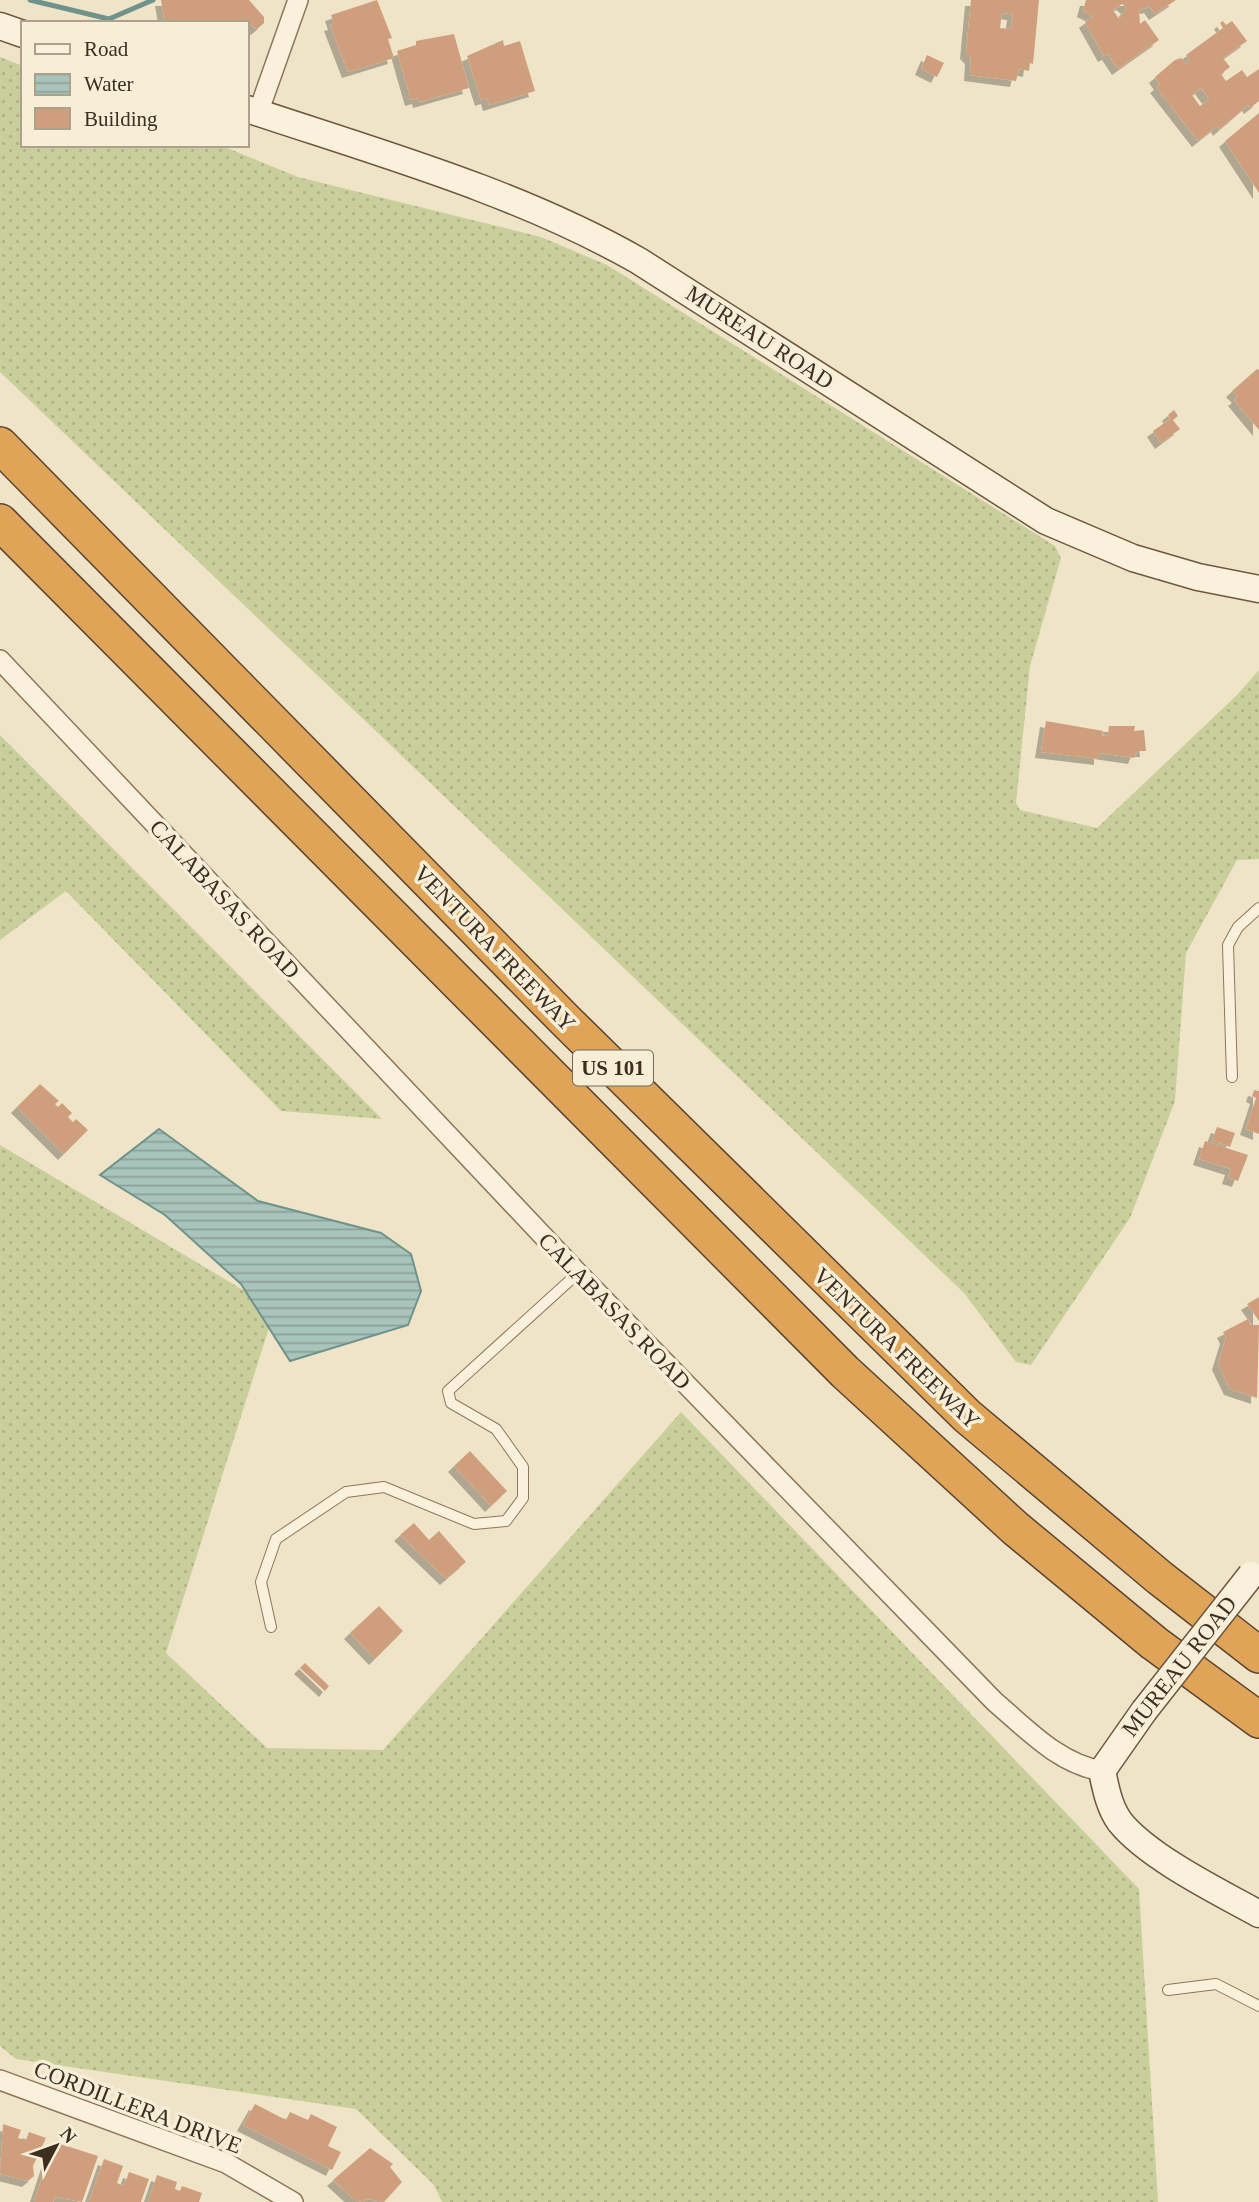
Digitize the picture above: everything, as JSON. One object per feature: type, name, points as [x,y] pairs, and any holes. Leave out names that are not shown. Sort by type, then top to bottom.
[{"type":"highway","name":"VENTURA FREEWAY","points":[[0,445],[565,1020],[967,1416],[1160,1578],[1259,1655]]},
{"type":"highway","name":"US 101","points":[[0,522],[845,1372],[1015,1528],[1154,1643],[1259,1720]]},
{"type":"main road","points":[[0,26],[21,33]]},
{"type":"main road","name":"MUREAU ROAD","points":[[252,111],[536,208],[583,229],[651,268],[1046,521],[1133,558],[1198,577],[1259,589]]},
{"type":"main road","name":"MUREAU ROAD","points":[[1102,1771],[1144,1711],[1255,1569]]},
{"type":"main road","points":[[1102,1771],[1115,1813],[1134,1835],[1203,1883],[1259,1914]]},
{"type":"street","points":[[252,111],[298,0]]},
{"type":"street","name":"CALABASAS ROAD","points":[[0,660],[578,1273],[995,1702],[1067,1760],[1084,1768],[1102,1771]]},
{"type":"street","name":"CORDILLERA DRIVE","points":[[0,2080],[226,2163],[293,2202]]},
{"type":"lane","points":[[1232,1077],[1228,945],[1238,927],[1259,908]]},
{"type":"lane","points":[[271,1627],[261,1582],[275,1539],[346,1492],[384,1487],[474,1524],[506,1521],[523,1498],[523,1467],[496,1429],[452,1403],[448,1391],[578,1273]]},
{"type":"lane","points":[[1168,1990],[1216,1984],[1259,2006]]},
{"type":"green space","points":[[0,57],[21,65],[21,147],[225,147],[298,177],[541,237],[607,265],[1055,546],[1061,558],[1030,666],[1016,803],[1020,810],[1097,828],[1237,695],[1259,670],[1259,859],[1237,860],[1186,953],[1175,1101],[1130,1218],[1031,1365],[1016,1362],[964,1293],[0,372]]},
{"type":"green space","points":[[0,735],[382,1119],[281,1111],[66,891],[0,940]]},
{"type":"green space","points":[[0,1145],[275,1309],[166,1653],[267,1748],[383,1750],[681,1412],[1139,1889],[1158,2202],[442,2202],[434,2185],[356,2109],[16,2059],[0,2046]]},
{"type":"water","points":[[159,1129],[258,1201],[381,1233],[411,1254],[421,1291],[408,1325],[290,1361],[241,1284],[165,1215],[100,1175]]},
{"type":"building","points":[[161,0],[249,0],[264,17],[264,23],[257,29],[248,21],[165,21]]},
{"type":"building","points":[[377,0],[392,38],[388,39],[394,58],[348,72],[330,25],[334,24],[331,15]]},
{"type":"building","points":[[971,0],[1039,0],[1033,64],[1030,63],[1029,71],[1019,69],[1016,81],[970,75],[971,58],[966,53]],"holes":[[[1002,13],[1013,14],[1011,29],[1000,28]]]},
{"type":"building","points":[[1086,0],[1176,0],[1155,14],[1150,7],[1139,10],[1140,24],[1145,20],[1159,40],[1118,69],[1108,54],[1104,56],[1085,22],[1093,16],[1083,11]],"holes":[[[1122,4],[1127,8],[1119,19],[1113,10]]]},
{"type":"building","points":[[1223,21],[1226,25],[1232,21],[1247,41],[1223,58],[1230,67],[1221,74],[1226,81],[1242,70],[1247,77],[1259,69],[1259,101],[1250,108],[1248,105],[1219,130],[1217,126],[1198,141],[1156,87],[1160,84],[1155,77],[1175,60],[1181,58],[1186,64],[1190,61],[1186,55],[1223,28],[1220,23]],"holes":[[[1201,88],[1209,99],[1200,106],[1192,95]]]},
{"type":"building","points":[[454,34],[469,88],[419,102],[418,98],[411,100],[397,51],[416,45],[416,41]]},
{"type":"building","points":[[503,40],[504,46],[520,41],[535,91],[489,105],[487,98],[481,100],[467,56]]},
{"type":"building","points":[[927,55],[944,63],[937,77],[921,69]]},
{"type":"building","points":[[1259,113],[1259,193],[1225,141]]},
{"type":"building","points":[[1257,369],[1259,430],[1234,400],[1238,397],[1232,391]]},
{"type":"building","points":[[1174,410],[1178,416],[1173,420],[1180,429],[1161,443],[1153,431],[1170,419],[1168,415]]},
{"type":"building","points":[[1046,721],[1103,731],[1102,736],[1108,735],[1109,726],[1135,726],[1134,731],[1144,730],[1146,751],[1137,751],[1134,758],[1100,753],[1100,759],[1041,752]]},
{"type":"building","points":[[40,1084],[59,1101],[55,1104],[58,1107],[62,1103],[72,1113],[68,1117],[73,1122],[76,1119],[88,1130],[64,1154],[17,1107]]},
{"type":"building","points":[[1254,1090],[1259,1091],[1259,1134],[1246,1129],[1256,1098],[1252,1096]]},
{"type":"building","points":[[1217,1127],[1235,1133],[1230,1147],[1212,1140]]},
{"type":"building","points":[[1205,1141],[1248,1155],[1238,1181],[1228,1178],[1231,1169],[1199,1159]]},
{"type":"building","points":[[1259,1297],[1259,1321],[1247,1304]]},
{"type":"building","points":[[1248,1319],[1251,1325],[1259,1325],[1257,1398],[1230,1389],[1218,1364],[1226,1338],[1223,1332]]},
{"type":"building","points":[[470,1451],[507,1491],[491,1506],[454,1466]]},
{"type":"building","points":[[414,1523],[429,1540],[439,1531],[466,1562],[446,1579],[400,1535]]},
{"type":"building","points":[[379,1606],[403,1631],[375,1659],[350,1633]]},
{"type":"building","points":[[305,1663],[329,1686],[325,1691],[300,1668]]},
{"type":"building","points":[[255,2104],[286,2120],[290,2112],[308,2120],[311,2114],[337,2127],[328,2146],[341,2152],[332,2170],[243,2125]]},
{"type":"building","points":[[3,2124],[21,2130],[18,2138],[26,2140],[29,2132],[46,2138],[33,2166],[34,2176],[28,2181],[0,2174]]},
{"type":"building","points":[[54,2142],[98,2156],[82,2202],[55,2197],[53,2202],[34,2202]]},
{"type":"building","points":[[370,2148],[393,2164],[390,2167],[402,2182],[384,2202],[368,2199],[357,2202],[333,2180]]},
{"type":"building","points":[[104,2159],[123,2166],[117,2183],[124,2186],[129,2172],[149,2179],[141,2202],[89,2202]]},
{"type":"building","points":[[157,2175],[177,2182],[175,2189],[180,2191],[182,2186],[202,2193],[199,2202],[148,2202]]},
{"type":"waterway","points":[[30,0],[109,19],[153,0]]}]
